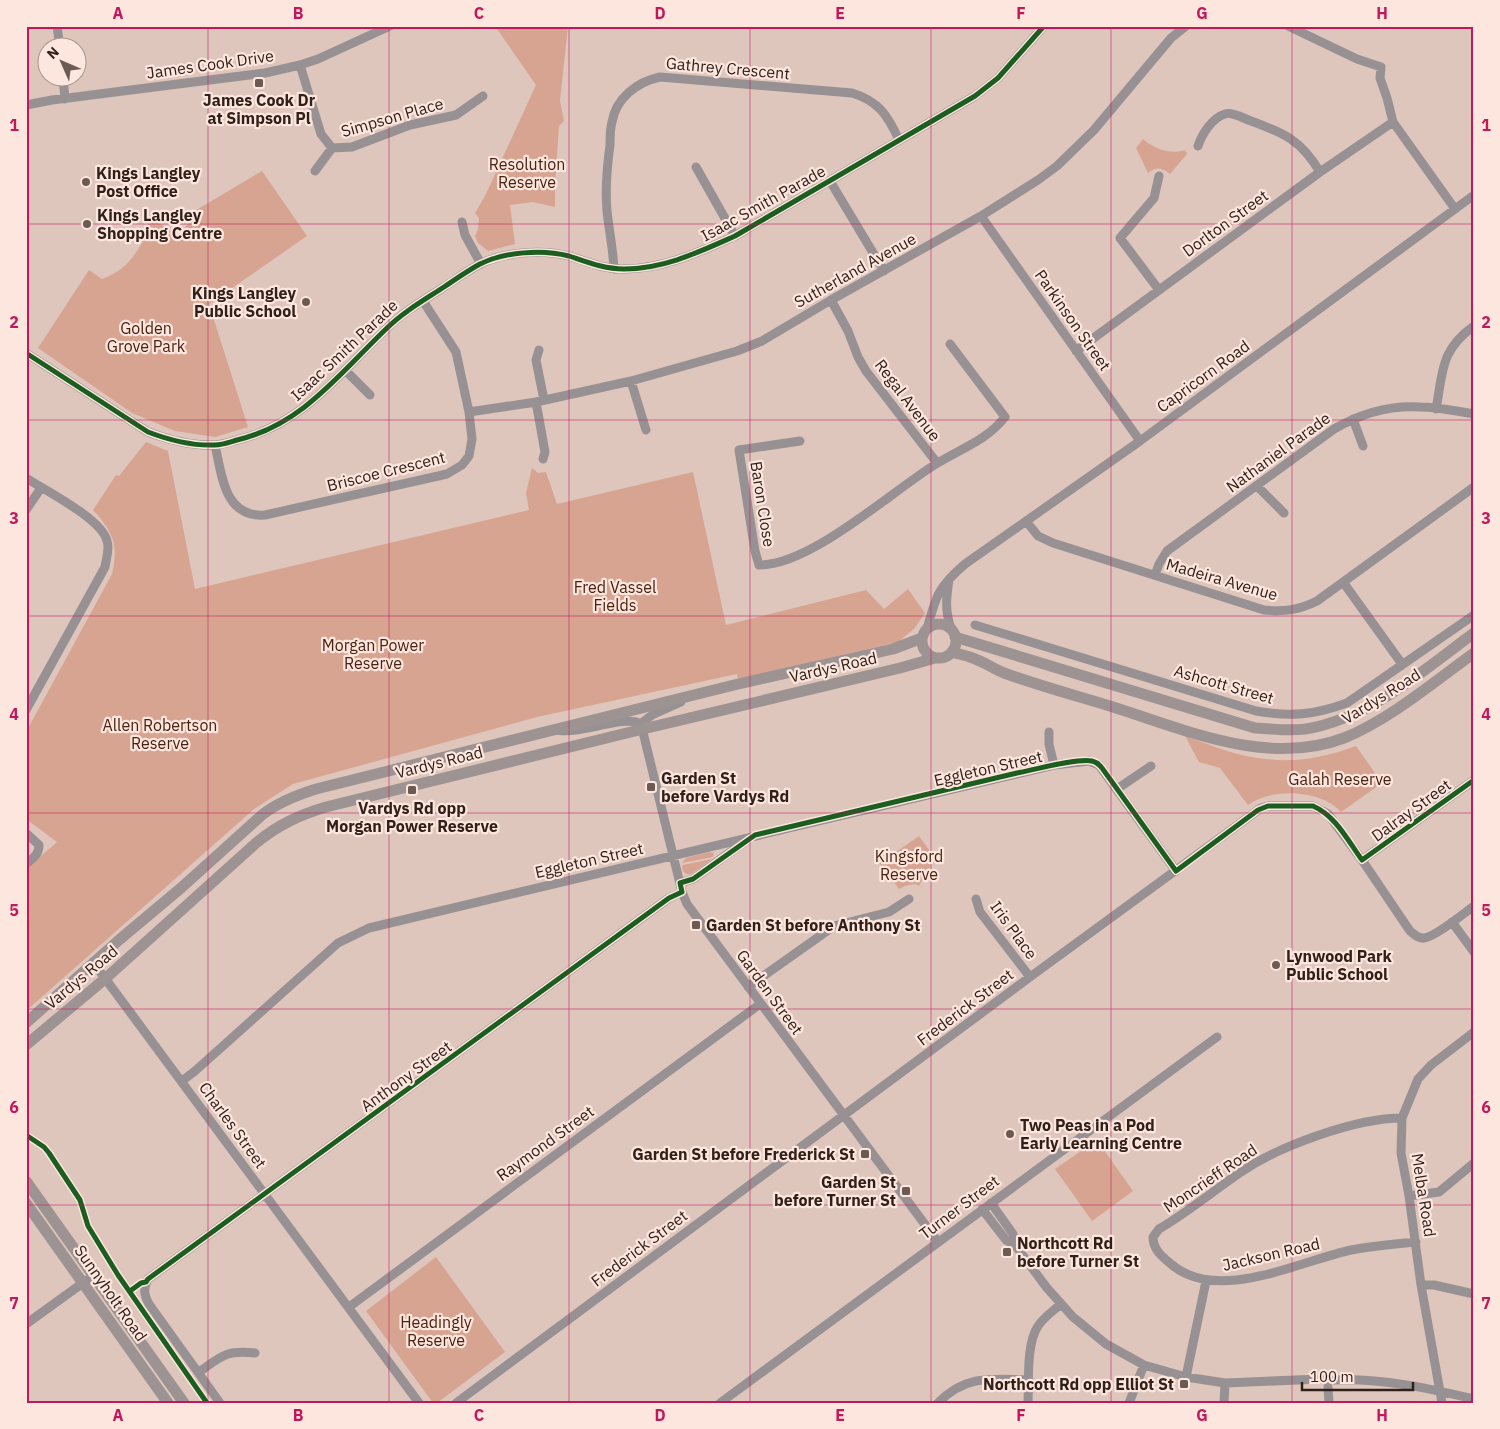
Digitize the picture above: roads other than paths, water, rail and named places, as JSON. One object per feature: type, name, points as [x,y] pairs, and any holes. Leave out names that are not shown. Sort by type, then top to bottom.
[{"type":"main road","points":[[941,624],[953,633],[956,645],[952,652],[942,658],[935,658],[926,652],[922,643],[925,633],[931,626],[941,624]]},
{"type":"main road","name":"Vardys Road","points":[[26,1023],[262,815],[281,802],[316,789],[697,694],[893,649],[925,633]]},
{"type":"main road","name":"Vardys Road","points":[[953,633],[1255,728],[1287,730],[1316,727],[1356,713],[1383,699],[1474,633]]},
{"type":"main road","name":"Vardys Road","points":[[952,652],[971,657],[1004,672],[1207,737],[1255,747],[1279,749],[1336,741],[1354,733],[1408,701],[1474,653]]},
{"type":"main road","name":"Vardys Road","points":[[26,1045],[106,978],[256,843],[290,819],[326,807],[935,658]]},
{"type":"main road","name":"Sunnyholt Road","points":[[26,1181],[168,1403]]},
{"type":"main road","name":"Sunnyholt Road","points":[[26,1203],[89,1279],[184,1403]]},
{"type":"street","name":"James Cook Drive","points":[[26,105],[243,77],[300,65],[328,55],[390,26]]},
{"type":"street","name":"Isaac Smith Parade","points":[[26,353],[148,432],[175,441],[215,445],[262,433],[288,420],[314,400],[387,328],[423,301],[481,264],[522,253],[545,252],[568,256],[599,267],[614,269],[640,268],[669,264],[694,254],[735,236],[955,109],[989,86],[1008,68],[1044,26]]},
{"type":"street","name":"Sutherland Avenue","points":[[469,412],[540,401],[632,381],[737,351],[762,341],[981,216],[1022,191],[1057,166],[1094,130],[1171,38],[1186,26]]},
{"type":"street","points":[[1288,26],[1358,59],[1381,67],[1380,78],[1388,98],[1393,122],[1455,209]]},
{"type":"street","name":"Simpson Place","points":[[300,65],[321,134],[332,148],[352,146],[410,125],[456,114],[483,96]]},
{"type":"street","name":"Gathrey Crescent","points":[[614,269],[606,194],[606,175],[612,121],[619,104],[625,96],[650,79],[660,76],[852,93],[863,96],[882,109],[899,140]]},
{"type":"street","points":[[64,88],[65,99]]},
{"type":"street","points":[[1198,146],[1201,136],[1220,116],[1226,114],[1238,116],[1282,133],[1292,139],[1312,158],[1320,172]]},
{"type":"street","name":"Dorlton Street","points":[[1076,351],[1320,172],[1393,122]]},
{"type":"street","points":[[314,171],[332,148]]},
{"type":"street","points":[[696,167],[735,236]]},
{"type":"street","points":[[1159,176],[1154,198],[1120,238],[1159,290]]},
{"type":"street","points":[[830,180],[884,271]]},
{"type":"street","name":"Capricorn Road","points":[[925,633],[935,599],[941,588],[965,564],[1140,441],[1474,195]]},
{"type":"street","name":"Parkinson Street","points":[[981,216],[1140,441]]},
{"type":"street","points":[[462,222],[465,235],[481,264]]},
{"type":"street","name":"Regal Avenue","points":[[831,300],[848,331],[858,358],[866,371],[937,463]]},
{"type":"street","name":"Briscoe Crescent","points":[[215,445],[227,493],[238,508],[246,513],[265,515],[452,472],[462,465],[469,456],[472,439],[469,412],[456,352],[423,301]]},
{"type":"street","points":[[1436,409],[1448,354],[1459,337],[1474,326]]},
{"type":"street","points":[[937,463],[973,444],[997,427],[1005,417],[950,344]]},
{"type":"street","points":[[539,350],[536,360],[545,452],[544,460]]},
{"type":"street","points":[[345,370],[370,395]]},
{"type":"street","points":[[632,381],[646,430]]},
{"type":"street","name":"Nathaniel Parade","points":[[1155,575],[1159,564],[1168,552],[1334,429],[1353,419],[1380,410],[1420,407],[1474,414]]},
{"type":"street","points":[[1353,419],[1363,446]]},
{"type":"street","name":"Baron Close","points":[[800,441],[739,450],[755,551],[759,565],[769,566],[808,551],[844,529],[937,463]]},
{"type":"street","points":[[26,478],[90,518],[102,530],[108,541],[105,567],[26,710]]},
{"type":"street","points":[[1257,486],[1284,513]]},
{"type":"street","name":"Madeira Avenue","points":[[1026,520],[1038,536],[1052,543],[1264,610],[1283,612],[1306,606],[1343,582],[1474,487]]},
{"type":"street","points":[[26,510],[41,488]]},
{"type":"street","points":[[949,579],[946,612],[953,633]]},
{"type":"street","points":[[1343,582],[1402,664]]},
{"type":"street","name":"Ashcott Street","points":[[975,625],[1256,711],[1280,715],[1309,714],[1329,710],[1347,703],[1474,615]]},
{"type":"street","points":[[643,729],[643,722],[649,717],[697,694]]},
{"type":"street","points":[[554,730],[571,732],[603,725],[630,722],[640,722],[643,729]]},
{"type":"street","name":"Garden Street","points":[[643,729],[681,888],[690,909],[938,1242]]},
{"type":"street","points":[[1049,732],[1049,744],[1054,765]]},
{"type":"street","name":"Eggleton Street","points":[[182,1081],[195,1072],[338,943],[369,928],[1054,765],[1085,761],[1096,762],[1176,871]]},
{"type":"street","points":[[1117,789],[1151,766]]},
{"type":"street","name":"Dalray Street","points":[[1362,860],[1474,780]]},
{"type":"street","name":"Frederick Street","points":[[456,1403],[1258,810],[1268,806],[1313,806],[1320,809],[1331,818],[1410,931],[1418,938],[1432,935],[1474,906]]},
{"type":"street","points":[[26,833],[39,845],[39,851],[36,856],[26,864]]},
{"type":"street","name":"Anthony Street","points":[[220,1403],[149,1304],[146,1298],[145,1285],[148,1279],[755,835]]},
{"type":"street","points":[[748,987],[826,930],[842,923],[889,912],[909,899]]},
{"type":"street","name":"Iris Place","points":[[976,899],[980,912],[1030,977]]},
{"type":"street","points":[[1452,922],[1474,952]]},
{"type":"street","name":"Charles Street","points":[[93,962],[419,1403]]},
{"type":"street","name":"Raymond Street","points":[[349,1307],[760,1004]]},
{"type":"street","name":"Melba Road","points":[[1442,1403],[1401,1153],[1402,1118],[1418,1080],[1431,1066],[1474,1032]]},
{"type":"street","name":"Turner Street","points":[[720,1403],[1217,1036]]},
{"type":"street","name":"Moncrieff Road","points":[[1153,1237],[1160,1229],[1241,1172],[1267,1157],[1294,1145],[1363,1122],[1384,1118],[1402,1118]]},
{"type":"street","points":[[1409,1196],[1439,1192],[1474,1163]]},
{"type":"street","points":[[991,1203],[1013,1234],[1015,1245]]},
{"type":"street","points":[[982,1209],[1006,1240],[1015,1245],[1061,1304],[1095,1336],[1144,1365],[1186,1378],[1225,1384],[1322,1379],[1323,1385],[1376,1380],[1474,1399]]},
{"type":"street","name":"Jackson Road","points":[[1153,1237],[1153,1246],[1162,1257],[1176,1268],[1206,1280],[1242,1279],[1352,1250],[1416,1242]]},
{"type":"street","points":[[26,1324],[89,1279]]},
{"type":"street","points":[[1186,1378],[1206,1280]]},
{"type":"street","points":[[1421,1284],[1474,1294]]},
{"type":"street","points":[[1028,1403],[1033,1334],[1042,1320],[1061,1304]]},
{"type":"street","points":[[199,1372],[224,1355],[236,1351],[255,1353]]},
{"type":"street","points":[[1129,1403],[1144,1365]]},
{"type":"street","points":[[938,1403],[952,1390],[970,1382],[985,1379],[1029,1380]]},
{"type":"street","points":[[1329,1403],[1331,1383]]},
{"type":"street","points":[[1224,1403],[1225,1384]]},
{"type":"place","name":"James Cook Dr at Simpson Pl","points":[[259,83]]},
{"type":"place","name":"Kings Langley Post Office","points":[[86,182]]},
{"type":"place","name":"Kings Langley Shopping Centre","points":[[87,224]]},
{"type":"place","name":"Kings Langley Public School","points":[[306,302]]},
{"type":"place","name":"Garden St before Vardys Rd","points":[[651,787]]},
{"type":"place","name":"Vardys Rd opp Morgan Power Reserve","points":[[412,790]]},
{"type":"place","name":"Garden St before Anthony St","points":[[696,925]]},
{"type":"place","name":"Lynwood Park Public School","points":[[1276,965]]},
{"type":"place","name":"Two Peas in a Pod Early Learning Centre","points":[[1010,1134]]},
{"type":"place","name":"Garden St before Frederick St","points":[[865,1154]]},
{"type":"place","name":"Garden St before Turner St","points":[[906,1191]]},
{"type":"place","name":"Northcott Rd before Turner St","points":[[1007,1252]]},
{"type":"place","name":"Northcott Rd opp Elliot St","points":[[1184,1384]]},
{"type":"park label","name":"Resolution Reserve","points":[[527,173]]},
{"type":"park label","name":"Golden Grove Park","points":[[146,337]]},
{"type":"park label","name":"Fred Vassel Fields","points":[[615,596]]},
{"type":"park label","name":"Morgan Power Reserve","points":[[373,654]]},
{"type":"park label","name":"Allen Robertson Reserve","points":[[160,734]]},
{"type":"park label","name":"Galah Reserve","points":[[1340,779]]},
{"type":"park label","name":"Kingsford Reserve","points":[[909,865]]},
{"type":"park label","name":"Headingly Reserve","points":[[436,1331]]}]
